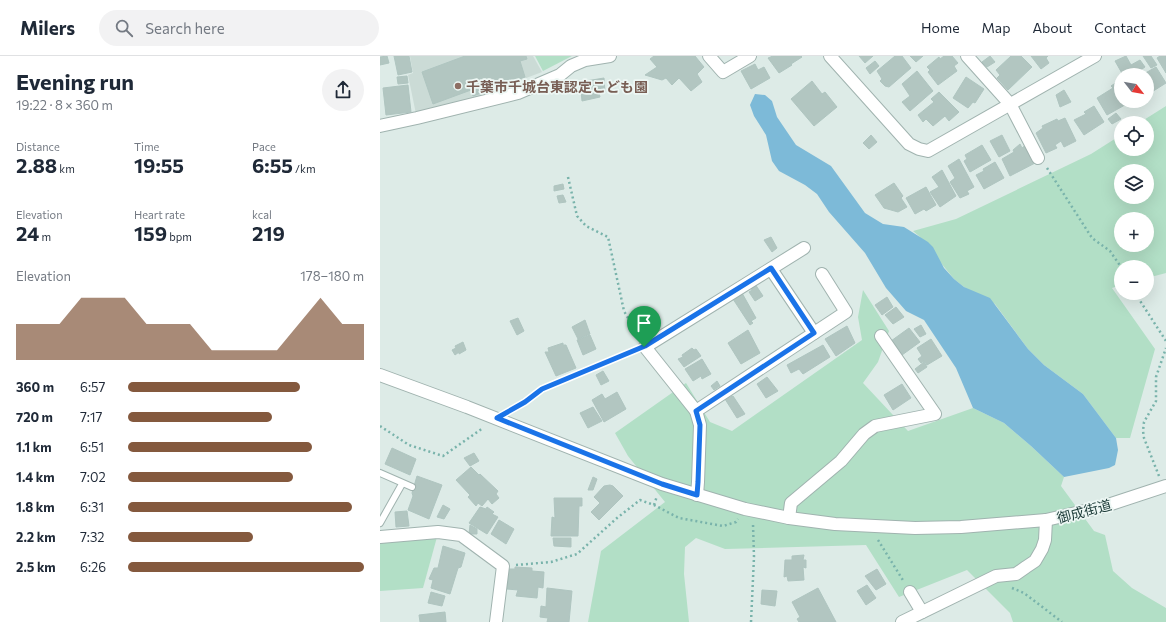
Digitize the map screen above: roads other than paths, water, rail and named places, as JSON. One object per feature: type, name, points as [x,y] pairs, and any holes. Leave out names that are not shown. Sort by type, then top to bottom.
[{"type":"street","points":[[380,126],[518,93],[560,75],[571,66],[585,60],[610,56]]},
{"type":"street","points":[[709,56],[723,72],[750,56]]},
{"type":"street","points":[[830,56],[909,144],[928,152],[1092,57]]},
{"type":"street","points":[[967,56],[1010,104],[1038,158]]},
{"type":"street","points":[[697,495],[700,425],[696,411],[645,347],[804,248]]},
{"type":"street","points":[[771,268],[814,333]]},
{"type":"street","points":[[696,411],[846,312],[822,274]]},
{"type":"street","points":[[789,518],[791,504],[841,461],[864,434],[875,426],[935,414],[880,336]]},
{"type":"street","points":[[380,375],[497,418],[662,484],[748,509],[789,518],[835,524],[869,526],[961,527],[1046,520]]},
{"type":"street","name":"御成街道","points":[[902,622],[996,576],[1016,574],[1026,568],[1035,561],[1046,540],[1046,520],[1102,507],[1164,487]]},
{"type":"street","points":[[380,537],[438,532],[461,535],[503,566],[496,622]]},
{"type":"street","points":[[910,592],[922,612]]},
{"type":"lane","points":[[380,473],[402,484],[412,487]]},
{"type":"lane","points":[[380,523],[402,484]]},
{"type":"water","points":[[755,94],[765,95],[772,101],[777,117],[796,145],[831,166],[865,213],[883,224],[904,227],[928,242],[933,247],[944,268],[954,279],[964,287],[990,298],[1028,349],[1044,365],[1083,394],[1116,438],[1118,450],[1115,465],[1109,468],[1064,477],[1004,423],[973,408],[956,368],[924,320],[906,311],[886,288],[865,253],[829,212],[817,194],[805,185],[779,171],[772,161],[766,135],[754,116],[750,105]]},
{"type":"place","name":"千葉市千城台東認定こども園","points":[[458,86]]}]
